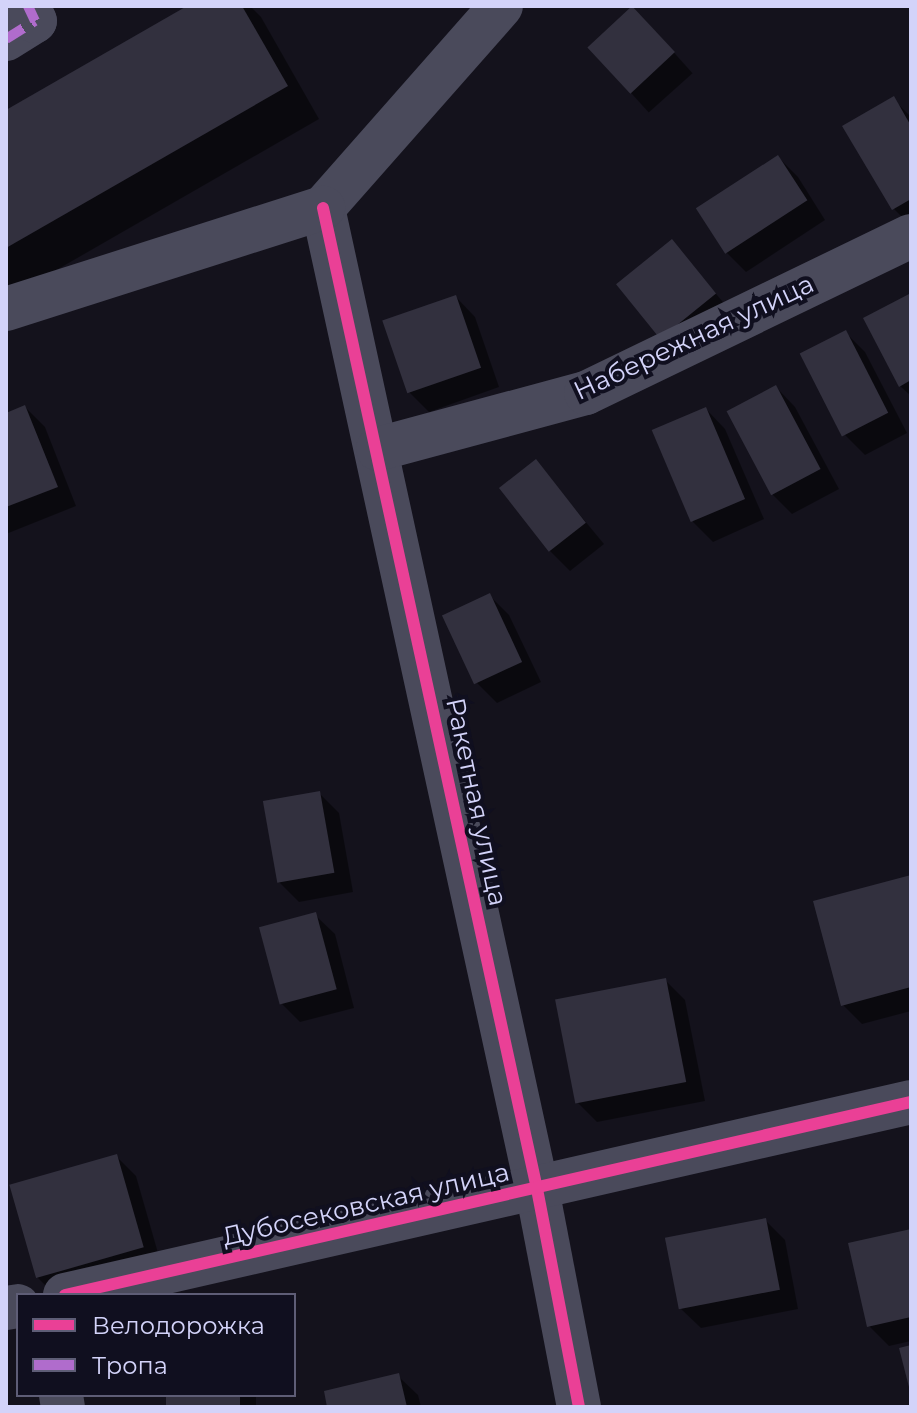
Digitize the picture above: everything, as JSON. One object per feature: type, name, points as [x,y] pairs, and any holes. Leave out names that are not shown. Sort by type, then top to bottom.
[{"type":"street","points":[[6,39],[35,21],[28,6]]},
{"type":"street","points":[[6,309],[323,208],[501,6]]},
{"type":"street","name":"Ракетная улица","points":[[323,208],[537,1189],[579,1407]]},
{"type":"street","name":"Набережная улица","points":[[378,449],[586,393],[911,236]]},
{"type":"street","name":"Дубосековская улица","points":[[74,1293],[911,1102]]},
{"type":"building","points":[[187,6],[242,6],[288,86],[6,248],[6,110]]},
{"type":"building","points":[[632,6],[675,52],[630,94],[587,48]]},
{"type":"building","points":[[894,96],[911,126],[911,199],[892,210],[842,126]]},
{"type":"building","points":[[778,155],[807,200],[725,254],[696,208]]},
{"type":"building","points":[[672,239],[716,293],[660,339],[616,284]]},
{"type":"building","points":[[911,293],[911,380],[899,387],[863,318]]},
{"type":"building","points":[[456,295],[481,368],[407,393],[382,320]]},
{"type":"building","points":[[846,330],[888,413],[842,436],[800,354]]},
{"type":"building","points":[[776,385],[821,469],[771,495],[727,411]]},
{"type":"building","points":[[25,405],[58,487],[6,507],[6,413]]},
{"type":"building","points":[[706,407],[745,499],[691,522],[652,430]]},
{"type":"building","points":[[536,459],[586,523],[549,552],[499,488]]},
{"type":"building","points":[[490,593],[522,662],[474,684],[442,615]]},
{"type":"building","points":[[320,791],[334,873],[277,883],[263,801]]},
{"type":"building","points":[[911,875],[911,987],[841,1006],[813,901]]},
{"type":"building","points":[[316,912],[337,989],[280,1005],[259,927]]},
{"type":"building","points":[[666,978],[686,1082],[575,1104],[555,1000]]},
{"type":"building","points":[[117,1154],[144,1247],[36,1278],[9,1185]]},
{"type":"building","points":[[766,1218],[780,1290],[679,1309],[665,1238]]},
{"type":"building","points":[[911,1229],[911,1317],[867,1327],[848,1243]]},
{"type":"building","points":[[911,1345],[911,1391],[910,1391],[899,1348]]},
{"type":"building","points":[[399,1373],[407,1407],[327,1407],[324,1391]]},
{"type":"building","points":[[166,1397],[240,1397],[240,1407],[166,1407]]},
{"type":"marked path","points":[[6,39],[35,21],[28,6]]},
{"type":"cycle path","points":[[323,208],[537,1189],[579,1407]]},
{"type":"cycle path","points":[[74,1293],[911,1102]]}]
